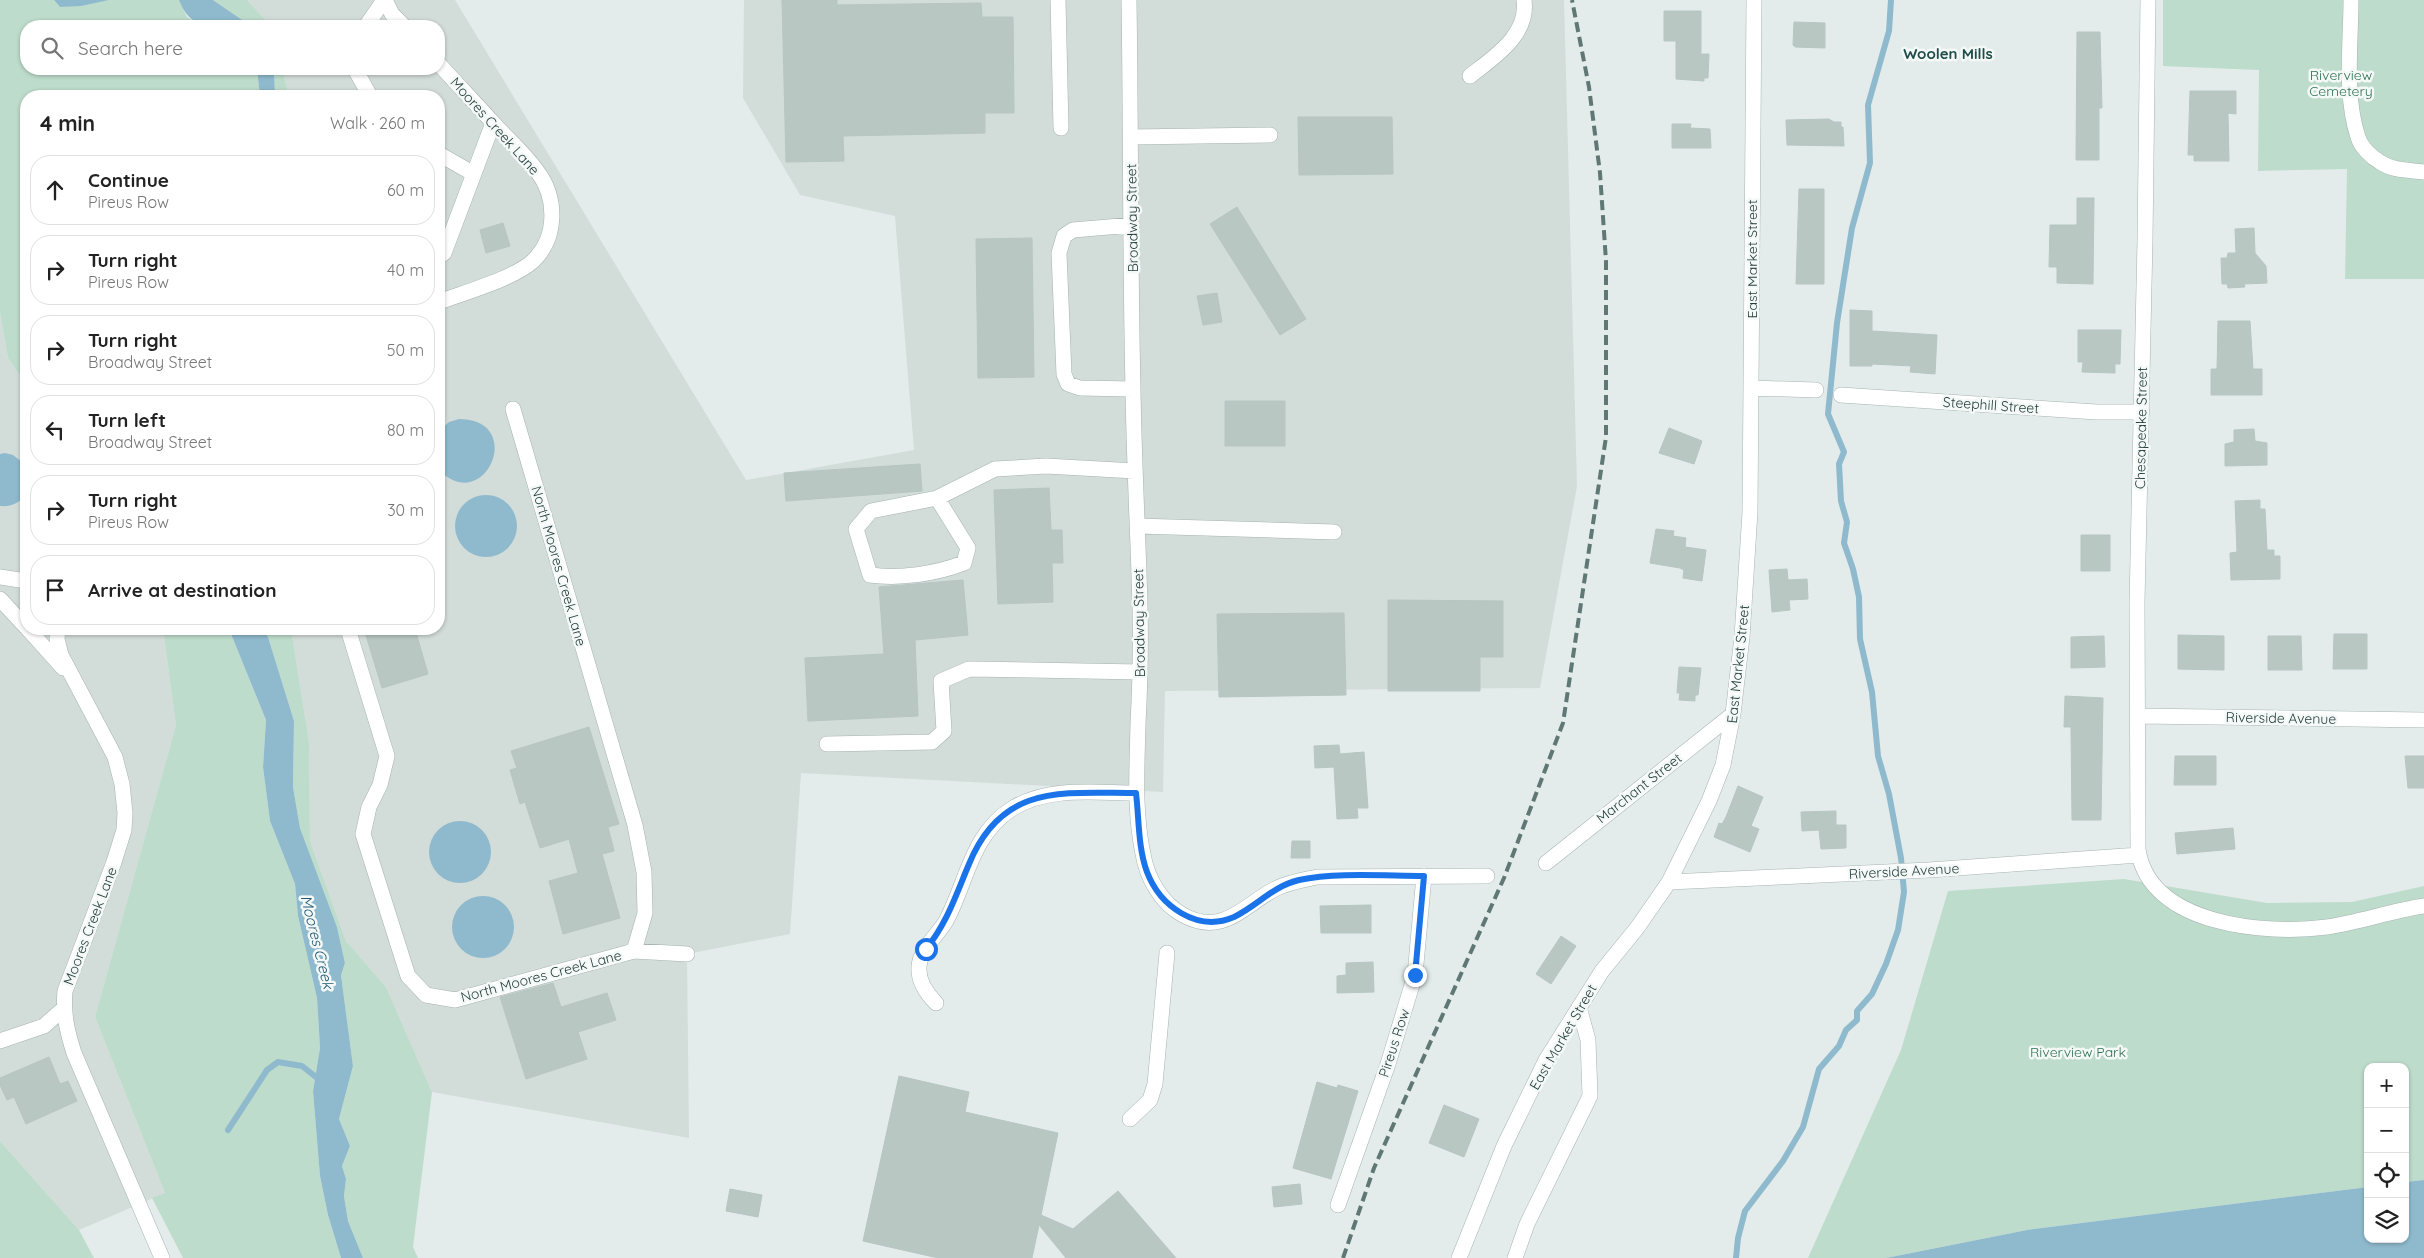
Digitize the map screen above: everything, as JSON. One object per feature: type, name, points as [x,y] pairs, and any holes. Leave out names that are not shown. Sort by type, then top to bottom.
[{"type":"street","points":[[370,20],[385,0],[392,14],[398,20]]},
{"type":"street","points":[[1058,0],[1061,128]]},
{"type":"street","name":"Broadway Street","points":[[1129,0],[1132,389],[1140,672],[1136,793],[1142,852],[1146,871],[1166,902],[1182,914],[1194,920],[1215,921],[1235,916],[1275,889],[1317,877],[1487,876]]},
{"type":"street","points":[[1470,76],[1498,53],[1518,32],[1525,8],[1524,0]]},
{"type":"street","name":"East Market Street","points":[[1459,1258],[1504,1146],[1546,1060],[1602,971],[1637,928],[1669,882],[1713,792],[1723,765],[1733,714],[1748,565],[1754,0]]},
{"type":"street","name":"Chesapeake Street","points":[[2139,856],[2137,603],[2142,412],[2148,0]]},
{"type":"street","points":[[2352,0],[2352,112],[2358,139],[2380,163],[2396,169],[2424,172]]},
{"type":"street","name":"Moores Creek Lane","points":[[445,71],[537,170],[544,183],[551,204],[550,234],[538,256],[519,272],[445,300]]},
{"type":"street","points":[[358,75],[367,90]]},
{"type":"street","points":[[445,249],[493,123]]},
{"type":"street","points":[[1131,137],[1270,135]]},
{"type":"street","points":[[445,157],[474,174]]},
{"type":"street","points":[[1132,225],[1073,230],[1064,236],[1059,253],[1064,374],[1068,384],[1080,388],[1132,389]]},
{"type":"street","points":[[1751,388],[1816,390]]},
{"type":"street","name":"Steephill Street","points":[[1841,395],[2096,412],[2142,412]]},
{"type":"street","name":"North Moores Creek Lane","points":[[350,635],[387,756],[380,785],[369,807],[363,834],[408,976],[426,995],[455,1000],[634,951],[645,913],[644,872],[635,825],[513,409]]},
{"type":"street","points":[[937,498],[968,548],[964,563],[945,570],[888,578],[870,575],[856,529],[871,511],[937,498],[995,469],[1046,466],[1135,470]]},
{"type":"street","points":[[1137,526],[1334,532]]},
{"type":"street","points":[[0,576],[20,580]]},
{"type":"street","name":"Moores Creek Lane","points":[[0,598],[20,620]]},
{"type":"street","name":"Moores Creek Lane","points":[[33,635],[72,678]]},
{"type":"street","name":"Moores Creek Lane","points":[[57,635],[61,655],[115,757],[122,784],[125,813],[124,830],[114,862],[65,991],[63,1009],[65,1026],[74,1053],[162,1258]]},
{"type":"street","points":[[827,744],[932,742],[944,731],[941,681],[969,669],[1140,672]]},
{"type":"street","name":"Marchant Street","points":[[1546,863],[1733,714]]},
{"type":"street","name":"Riverside Avenue","points":[[2138,716],[2424,720]]},
{"type":"street","points":[[936,1003],[928,996],[921,980],[919,966],[924,951],[946,920],[972,857],[983,836],[997,820],[1012,809],[1044,795],[1063,792],[1136,793]]},
{"type":"street","points":[[2139,856],[2152,884],[2162,895],[2196,913],[2243,926],[2286,929],[2327,927],[2424,906]]},
{"type":"street","name":"Riverside Avenue","points":[[1669,882],[1894,872],[2139,856]]},
{"type":"street","name":"Pireus Row","points":[[1338,1204],[1388,1064],[1415,975],[1424,876]]},
{"type":"street","points":[[634,951],[687,954]]},
{"type":"street","points":[[1130,1119],[1150,1100],[1155,1084],[1167,953]]},
{"type":"street","points":[[1515,1258],[1527,1224],[1590,1096],[1588,1040],[1579,1007]]},
{"type":"street","points":[[0,1041],[44,1026],[63,1009]]},
{"type":"shaded area","points":[[247,0],[455,0],[746,480],[914,450],[895,216],[800,195],[743,98],[744,0],[1564,0],[1577,486],[1540,688],[1165,691],[1163,792],[801,773],[790,934],[687,954],[689,1138],[432,1092],[386,987],[346,941],[310,841],[309,742],[292,635],[445,635],[445,90],[287,90],[284,75],[445,75],[445,20],[265,20]]},
{"type":"shaded area","points":[[0,312],[8,358],[20,375],[20,635],[164,635],[176,725],[95,1017],[165,1193],[79,1230],[0,1141]]},
{"type":"green space","points":[[0,0],[54,0],[60,7],[109,0],[179,0],[187,17],[192,20],[20,20],[20,75],[258,75],[259,90],[20,90],[20,375],[8,358],[0,312]]},
{"type":"green space","points":[[213,0],[247,0],[265,20],[242,20]]},
{"type":"green space","name":"Riverview Cemetery","points":[[2163,0],[2424,0],[2424,279],[2345,279],[2347,169],[2258,171],[2259,70],[2163,66]]},
{"type":"green space","points":[[274,75],[284,75],[287,90],[275,90]]},
{"type":"green space","points":[[164,635],[231,635],[266,720],[263,767],[270,821],[295,884],[298,916],[317,998],[320,1048],[313,1091],[320,1176],[328,1215],[341,1258],[183,1258],[152,1198],[165,1193],[95,1017],[176,725]]},
{"type":"green space","points":[[267,635],[292,635],[309,742],[310,841],[346,941],[386,987],[432,1092],[413,1247],[418,1258],[363,1258],[348,1221],[344,1196],[346,1179],[342,1166],[350,1146],[339,1119],[353,1066],[341,975],[345,963],[337,927],[300,828],[293,787],[294,721]]},
{"type":"green space","name":"Riverview Park","points":[[2124,879],[2267,903],[2352,902],[2424,886],[2424,1180],[2409,1182],[2409,1063],[2364,1063],[2364,1188],[2027,1230],[1886,1258],[1808,1258],[1901,1050],[1948,891]]},
{"type":"green space","points":[[0,1141],[79,1230],[94,1258],[0,1258]]},
{"type":"water","points":[[54,0],[109,0],[81,6],[60,7]]},
{"type":"water","points":[[179,0],[213,0],[242,20],[193,20]]},
{"type":"water","points":[[258,75],[274,75],[275,90],[259,90]]},
{"type":"water","points":[[459,419],[480,423],[491,434],[495,448],[492,462],[483,475],[471,482],[456,481],[445,474],[445,426],[449,422]]},
{"type":"water","points":[[0,454],[13,455],[20,460],[20,501],[8,506],[0,506]]},
{"type":"water","points":[[480,495],[492,495],[508,504],[515,514],[517,526],[515,538],[508,548],[492,557],[480,557],[469,552],[460,543],[455,532],[455,520],[460,509],[469,500]]},
{"type":"water","name":"Moores Creek","points":[[231,635],[267,635],[294,721],[293,787],[300,828],[337,927],[345,963],[341,975],[353,1066],[339,1119],[350,1146],[342,1166],[346,1179],[344,1196],[348,1221],[363,1258],[341,1258],[328,1215],[320,1176],[313,1091],[320,1048],[317,998],[298,916],[295,884],[270,821],[263,767],[266,720]]},
{"type":"water","points":[[454,821],[466,821],[482,830],[489,840],[491,852],[489,864],[482,874],[466,883],[454,883],[443,878],[434,869],[429,858],[429,846],[434,835],[443,826]]},
{"type":"water","points":[[477,896],[489,896],[505,905],[512,915],[514,927],[512,939],[505,949],[489,958],[477,958],[466,953],[457,944],[452,933],[452,921],[457,910],[466,901]]},
{"type":"water","points":[[2424,1180],[2424,1258],[1886,1258],[2027,1230],[2364,1188],[2364,1243],[2409,1243],[2409,1182]]},
{"type":"building","points":[[782,0],[837,0],[837,5],[981,3],[982,17],[1013,17],[1014,113],[985,113],[985,133],[843,136],[844,161],[786,162]]},
{"type":"building","points":[[1664,11],[1701,11],[1701,54],[1709,54],[1708,78],[1704,78],[1704,81],[1676,79],[1676,41],[1664,41]]},
{"type":"building","points":[[1794,22],[1825,23],[1825,48],[1795,47],[1793,45]]},
{"type":"building","points":[[2077,32],[2100,32],[2102,108],[2099,108],[2099,160],[2076,160]]},
{"type":"building","points":[[2190,91],[2236,91],[2236,114],[2228,113],[2229,161],[2194,161],[2194,155],[2188,155]]},
{"type":"building","points":[[1298,117],[1392,117],[1393,174],[1299,175]]},
{"type":"building","points":[[1829,119],[1834,122],[1841,122],[1844,146],[1787,145],[1786,120]]},
{"type":"building","points":[[1672,124],[1691,124],[1690,128],[1710,129],[1711,148],[1672,148]]},
{"type":"building","points":[[1799,189],[1824,189],[1824,284],[1796,284]]},
{"type":"building","points":[[2077,198],[2094,198],[2093,284],[2057,283],[2057,267],[2049,267],[2050,225],[2077,225]]},
{"type":"building","points":[[1237,207],[1306,319],[1280,335],[1210,224]]},
{"type":"building","points":[[503,223],[510,246],[486,253],[480,230]]},
{"type":"building","points":[[2254,228],[2255,253],[2266,266],[2267,283],[2244,284],[2245,287],[2228,288],[2227,284],[2222,284],[2221,258],[2227,258],[2228,253],[2236,253],[2235,229]]},
{"type":"building","points":[[1032,238],[1034,377],[978,378],[976,239]]},
{"type":"building","points":[[1217,293],[1222,322],[1203,325],[1197,296]]},
{"type":"building","points":[[1850,310],[1872,311],[1872,331],[1937,335],[1935,374],[1910,372],[1911,366],[1872,364],[1872,366],[1850,366]]},
{"type":"building","points":[[2218,321],[2250,321],[2253,369],[2262,369],[2262,395],[2211,395],[2211,369],[2217,369]]},
{"type":"building","points":[[2078,330],[2121,330],[2120,364],[2115,364],[2115,373],[2082,372],[2083,362],[2078,362]]},
{"type":"building","points":[[1225,401],[1285,401],[1285,446],[1225,446]]},
{"type":"building","points":[[1669,428],[1702,441],[1694,464],[1659,453]]},
{"type":"building","points":[[2254,429],[2255,441],[2267,443],[2267,465],[2225,466],[2225,444],[2234,442],[2234,430]]},
{"type":"building","points":[[920,464],[922,491],[786,501],[784,473]]},
{"type":"building","points":[[1049,488],[1051,530],[1062,530],[1063,563],[1052,563],[1053,602],[998,604],[994,490]]},
{"type":"building","points":[[2260,500],[2260,509],[2265,509],[2267,550],[2274,550],[2274,556],[2280,556],[2280,579],[2231,580],[2230,553],[2237,552],[2235,501]]},
{"type":"building","points":[[1656,529],[1674,531],[1673,536],[1686,538],[1685,547],[1706,550],[1702,581],[1683,578],[1684,570],[1680,568],[1650,563]]},
{"type":"building","points":[[2081,535],[2110,535],[2110,571],[2081,571]]},
{"type":"building","points":[[1787,569],[1788,580],[1807,579],[1808,599],[1789,600],[1790,610],[1772,612],[1769,570]]},
{"type":"building","points":[[963,580],[968,635],[915,640],[918,716],[808,721],[805,658],[884,654],[879,587]]},
{"type":"building","points":[[1388,600],[1503,601],[1503,657],[1480,657],[1480,691],[1388,691]]},
{"type":"building","points":[[1344,613],[1346,695],[1219,697],[1217,614]]},
{"type":"building","points":[[2334,634],[2367,634],[2367,669],[2333,669]]},
{"type":"building","points":[[366,635],[417,635],[428,674],[382,688]]},
{"type":"building","points":[[2178,635],[2224,636],[2224,670],[2178,669]]},
{"type":"building","points":[[2104,636],[2105,667],[2071,668],[2071,637]]},
{"type":"building","points":[[2268,636],[2301,636],[2302,670],[2268,670]]},
{"type":"building","points":[[1679,667],[1701,668],[1698,695],[1695,695],[1695,701],[1679,700],[1680,693],[1677,693]]},
{"type":"building","points":[[2065,696],[2103,698],[2101,820],[2072,820],[2071,727],[2064,727]]},
{"type":"building","points":[[589,727],[619,824],[608,827],[614,851],[602,854],[620,918],[563,934],[549,881],[578,873],[569,839],[540,848],[525,802],[520,804],[510,770],[517,768],[511,751]]},
{"type":"building","points":[[1339,745],[1340,754],[1364,752],[1368,808],[1357,808],[1358,818],[1337,819],[1334,767],[1315,768],[1314,746]]},
{"type":"building","points":[[2175,756],[2216,756],[2216,785],[2174,785]]},
{"type":"building","points":[[2405,756],[2424,756],[2424,788],[2408,788]]},
{"type":"building","points":[[1738,786],[1763,797],[1751,826],[1759,829],[1750,852],[1714,837],[1719,823],[1722,824],[1726,817]]},
{"type":"building","points":[[1836,811],[1836,825],[1846,825],[1846,848],[1821,849],[1819,830],[1802,831],[1801,812]]},
{"type":"building","points":[[2233,828],[2235,849],[2177,854],[2175,833]]},
{"type":"building","points":[[1292,841],[1310,841],[1310,858],[1291,858]]},
{"type":"building","points":[[1371,905],[1371,933],[1321,933],[1320,906]]},
{"type":"building","points":[[1561,936],[1576,946],[1551,984],[1536,974]]},
{"type":"building","points":[[1373,962],[1374,992],[1337,993],[1337,976],[1346,975],[1346,963]]},
{"type":"building","points":[[553,983],[561,1007],[607,993],[616,1020],[578,1032],[587,1059],[526,1079],[500,997]]},
{"type":"building","points":[[49,1057],[60,1084],[68,1081],[77,1101],[26,1124],[14,1097],[7,1100],[0,1085],[0,1078]]},
{"type":"building","points":[[899,1076],[969,1092],[965,1112],[1058,1133],[1041,1215],[1073,1229],[1118,1191],[1176,1258],[1066,1258],[1039,1225],[1032,1258],[938,1258],[863,1241]]},
{"type":"building","points":[[1317,1082],[1337,1088],[1338,1085],[1358,1091],[1331,1179],[1293,1168]]},
{"type":"building","points":[[1444,1105],[1479,1119],[1464,1157],[1429,1143]]},
{"type":"building","points":[[1300,1184],[1302,1204],[1274,1207],[1272,1187]]},
{"type":"building","points":[[730,1189],[762,1195],[758,1217],[726,1211]]},
{"type":"waterway","points":[[1736,1258],[1738,1238],[1745,1211],[1783,1161],[1803,1127],[1819,1069],[1839,1046],[1846,1030],[1857,1020],[1857,1011],[1872,994],[1886,964],[1898,930],[1904,892],[1901,858],[1889,794],[1878,756],[1872,692],[1860,639],[1859,597],[1853,569],[1844,543],[1847,522],[1841,501],[1839,464],[1844,452],[1828,414],[1837,323],[1852,228],[1870,163],[1868,105],[1889,31],[1891,0]]},
{"type":"waterway","points":[[228,1130],[267,1070],[278,1062],[302,1066],[321,1081]]},
{"type":"railway","points":[[1343,1258],[1374,1168],[1504,878],[1563,723],[1606,437],[1606,261],[1600,173],[1589,87],[1572,0]]},
{"type":"district","name":"Woolen Mills","points":[[1948,54]]},
{"type":"route","points":[[926,949],[937,936],[946,920],[972,857],[983,836],[997,820],[1012,809],[1044,795],[1063,792],[1136,793],[1142,852],[1146,871],[1166,902],[1194,920],[1207,922],[1223,921],[1235,916],[1275,889],[1317,877],[1424,876],[1415,975]]}]
